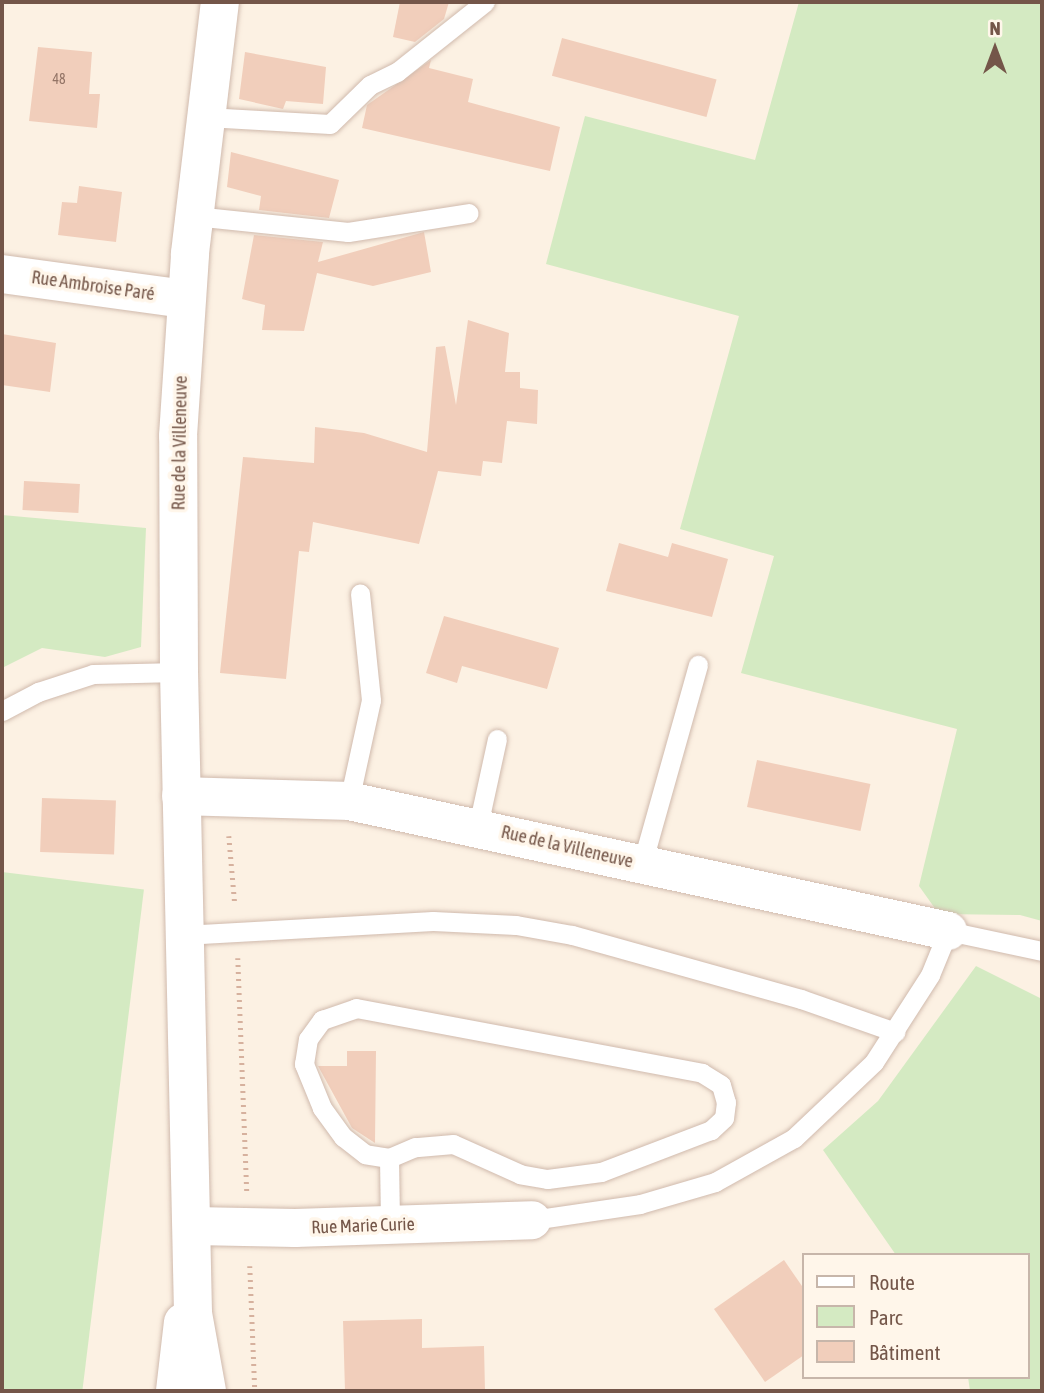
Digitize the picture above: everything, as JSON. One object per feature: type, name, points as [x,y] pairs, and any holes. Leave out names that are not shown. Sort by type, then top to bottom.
[{"type":"main road","name":"Rue de la Villeneuve","points":[[207,1391],[193,1313],[194,1226],[183,934],[178,436],[185,299],[220,2]]},
{"type":"main road","name":"Rue Ambroise Paré","points":[[2,274],[185,299]]},
{"type":"main road","name":"Rue de la Villeneuve","points":[[181,796],[349,801],[478,826],[948,931]]},
{"type":"main road","name":"Rue Marie Curie","points":[[194,1226],[248,1228],[532,1220]]},
{"type":"main road","points":[[175,1391],[194,1226]]},
{"type":"lane","points":[[206,117],[330,124],[370,85],[397,72],[485,2]]},
{"type":"lane","points":[[194,216],[348,232],[468,213]]},
{"type":"lane","points":[[349,801],[371,701],[360,594]]},
{"type":"lane","points":[[642,864],[698,665]]},
{"type":"lane","points":[[2,711],[38,692],[93,674],[179,672]]},
{"type":"lane","points":[[478,826],[496,739]]},
{"type":"lane","points":[[183,934],[433,921],[516,925],[572,934],[802,999],[895,1032]]},
{"type":"lane","points":[[532,1220],[640,1204],[715,1182],[794,1138],[845,1093],[895,1032],[930,975],[948,931],[1042,951]]},
{"type":"lane","points":[[356,1008],[702,1073],[721,1084],[726,1102],[724,1118],[711,1130],[601,1172],[547,1179],[520,1174],[453,1144],[436,1142],[389,1158],[365,1154],[343,1137],[309,1085],[304,1065],[308,1039],[322,1020],[356,1008]]},
{"type":"lane","points":[[389,1158],[390,1225]]},
{"type":"path","points":[[226,796],[237,933],[255,1391]]},
{"type":"green space","points":[[799,2],[1042,2],[1042,921],[1020,915],[939,914],[919,886],[957,729],[741,673],[774,556],[680,529],[739,316],[546,264],[585,116],[755,160]]},
{"type":"green space","points":[[2,515],[146,528],[141,647],[105,657],[42,648],[2,668]]},
{"type":"green space","points":[[2,872],[144,889],[82,1391],[2,1391]]},
{"type":"green space","points":[[976,966],[1042,999],[1042,1391],[970,1391],[968,1379],[1030,1379],[1030,1253],[895,1253],[823,1150],[878,1101]]},
{"type":"building","points":[[400,2],[449,2],[444,19],[415,42],[393,37]]},
{"type":"building","points":[[562,38],[717,79],[706,117],[552,76]]},
{"type":"building","points":[[38,47],[92,52],[89,94],[100,94],[97,128],[29,121]]},
{"type":"building","points":[[245,52],[326,67],[323,104],[286,101],[283,109],[239,99]]},
{"type":"building","points":[[431,60],[429,68],[473,79],[468,102],[560,127],[550,171],[362,128],[367,105]]},
{"type":"building","points":[[231,152],[339,180],[329,218],[259,210],[261,196],[227,187]]},
{"type":"building","points":[[79,186],[122,192],[116,242],[58,235],[62,202],[77,203]]},
{"type":"building","points":[[424,232],[431,272],[373,286],[317,273],[304,331],[262,330],[265,305],[242,299],[254,235],[323,242],[318,262]]},
{"type":"building","points":[[468,320],[509,333],[505,372],[520,372],[520,388],[538,390],[537,424],[507,421],[502,463],[483,461],[481,476],[438,471],[419,544],[313,522],[309,552],[299,551],[286,679],[220,673],[243,457],[314,463],[315,427],[364,433],[427,452],[436,347],[445,346],[456,405]]},
{"type":"building","points":[[2,334],[56,343],[50,392],[2,385]]},
{"type":"building","points":[[24,481],[80,484],[78,513],[22,510]]},
{"type":"building","points":[[619,543],[668,557],[672,543],[728,559],[712,617],[606,591]]},
{"type":"building","points":[[444,616],[559,648],[547,689],[462,666],[457,683],[426,673]]},
{"type":"building","points":[[757,760],[870,784],[860,831],[747,807]]},
{"type":"building","points":[[42,798],[116,801],[114,855],[40,852]]},
{"type":"building","points":[[347,1051],[376,1051],[375,1143],[352,1128],[318,1066],[347,1066]]},
{"type":"building","points":[[784,1260],[802,1286],[802,1356],[765,1382],[714,1309]]},
{"type":"building","points":[[422,1319],[422,1348],[484,1346],[485,1391],[345,1391],[343,1321]]}]
